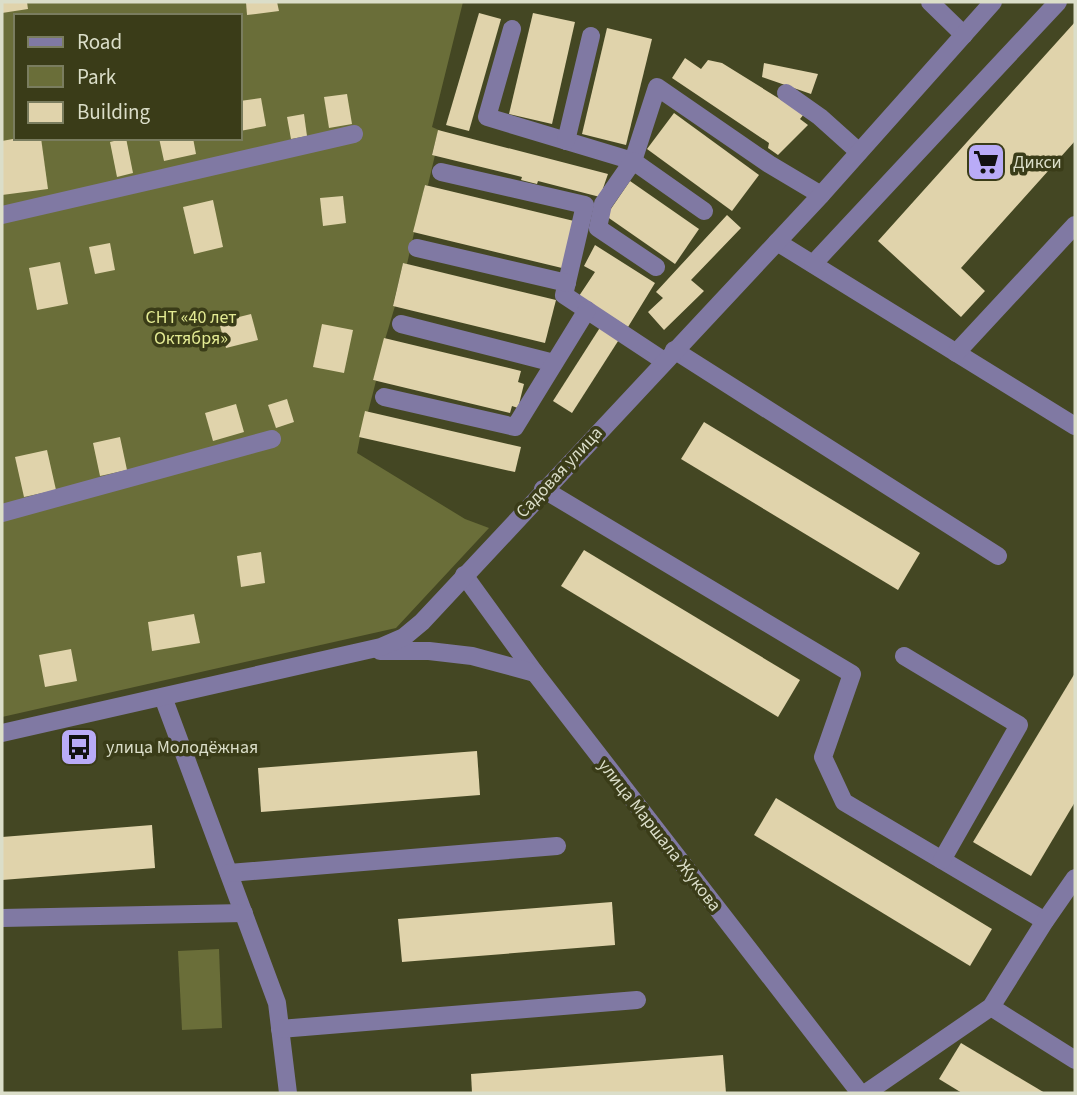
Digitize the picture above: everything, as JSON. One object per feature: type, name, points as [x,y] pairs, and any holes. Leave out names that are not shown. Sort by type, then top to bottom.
[{"type":"street","points":[[930,2],[964,35]]},
{"type":"street","name":"Садовая улица","points":[[2,733],[363,651],[404,637],[422,622],[543,489],[821,195],[993,2]]},
{"type":"street","points":[[813,264],[1058,2]]},
{"type":"street","points":[[512,29],[487,117],[633,161],[704,211]]},
{"type":"street","points":[[566,141],[591,36]]},
{"type":"street","points":[[656,267],[598,228],[603,204],[633,161],[657,87],[769,164],[821,195]]},
{"type":"street","points":[[786,93],[820,117],[859,152]]},
{"type":"street","points":[[2,215],[354,134]]},
{"type":"street","points":[[441,172],[585,205],[564,295],[998,556]]},
{"type":"street","points":[[956,353],[1075,225]]},
{"type":"street","points":[[776,242],[1075,426]]},
{"type":"street","points":[[417,248],[567,283]]},
{"type":"street","points":[[384,397],[515,427],[587,310]]},
{"type":"street","points":[[401,324],[554,363]]},
{"type":"street","points":[[2,513],[272,439]]},
{"type":"street","points":[[543,489],[852,674],[822,757],[844,802],[1045,921]]},
{"type":"street","name":"улица Маршала Жукова","points":[[464,575],[535,673],[860,1093]]},
{"type":"street","points":[[363,651],[429,651],[472,656],[535,673]]},
{"type":"street","points":[[904,656],[1019,725],[942,860]]},
{"type":"street","points":[[163,697],[277,1003],[288,1093]]},
{"type":"street","points":[[229,873],[557,846]]},
{"type":"street","points":[[866,1093],[992,1007],[1075,878]]},
{"type":"street","points":[[2,918],[244,913]]},
{"type":"street","points":[[280,1029],[637,1000]]},
{"type":"street","points":[[992,1007],[1075,1060]]},
{"type":"green space","name":"СНТ «40 лет Октября»","points":[[2,2],[463,2],[432,127],[441,131],[438,131],[432,154],[435,155],[428,185],[425,185],[407,264],[403,263],[393,305],[395,306],[373,380],[376,381],[368,412],[365,412],[357,453],[465,519],[489,528],[396,628],[2,717]]},
{"type":"green space","points":[[219,949],[222,1028],[182,1030],[178,951]]},
{"type":"building","points":[[2,2],[27,2],[28,9],[2,13]]},
{"type":"building","points":[[246,2],[277,2],[279,11],[247,15]]},
{"type":"building","points":[[479,13],[501,19],[469,131],[446,125]]},
{"type":"building","points":[[533,13],[575,22],[552,124],[509,114]]},
{"type":"building","points":[[1075,22],[1075,141],[961,268],[985,291],[961,317],[878,241]]},
{"type":"building","points":[[607,28],[652,39],[626,145],[582,134]]},
{"type":"building","points":[[685,58],[701,69],[708,60],[722,63],[804,114],[800,119],[808,125],[778,155],[768,148],[769,143],[672,78]]},
{"type":"building","points":[[764,63],[818,74],[811,94],[762,77]]},
{"type":"building","points":[[347,94],[352,124],[329,128],[324,97]]},
{"type":"building","points":[[261,98],[266,126],[242,131],[242,101]]},
{"type":"building","points":[[674,113],[759,175],[732,211],[647,149]]},
{"type":"building","points":[[304,114],[307,136],[291,139],[287,117]]},
{"type":"building","points":[[438,130],[608,174],[600,197],[538,181],[537,184],[521,180],[522,177],[432,155]]},
{"type":"building","points":[[41,140],[48,189],[2,195],[2,141]]},
{"type":"building","points":[[126,140],[133,173],[117,177],[110,142]]},
{"type":"building","points":[[159,140],[193,140],[196,154],[164,161]]},
{"type":"building","points":[[630,181],[699,229],[675,264],[606,216]]},
{"type":"building","points":[[425,185],[574,221],[562,268],[413,232]]},
{"type":"building","points":[[343,196],[346,223],[323,226],[320,198]]},
{"type":"building","points":[[213,200],[223,247],[194,254],[183,207]]},
{"type":"building","points":[[727,215],[741,228],[691,280],[704,291],[664,330],[648,312],[663,298],[656,292]]},
{"type":"building","points":[[110,243],[115,270],[95,274],[89,247]]},
{"type":"building","points":[[595,245],[655,283],[628,327],[579,296],[595,272],[584,266]]},
{"type":"building","points":[[60,262],[68,304],[37,310],[29,268]]},
{"type":"building","points":[[403,263],[556,300],[545,343],[393,306]]},
{"type":"building","points":[[251,314],[258,340],[226,348],[219,322]]},
{"type":"building","points":[[322,324],[353,330],[344,373],[313,367]]},
{"type":"building","points":[[601,326],[620,338],[572,413],[553,401]]},
{"type":"building","points":[[384,338],[521,371],[518,382],[524,384],[518,408],[512,406],[510,413],[373,380]]},
{"type":"building","points":[[287,399],[294,422],[276,428],[268,405]]},
{"type":"building","points":[[236,404],[244,432],[213,441],[205,413]]},
{"type":"building","points":[[365,411],[521,447],[515,472],[359,437]]},
{"type":"building","points":[[704,422],[920,553],[898,590],[681,459]]},
{"type":"building","points":[[120,437],[127,470],[100,476],[93,443]]},
{"type":"building","points":[[47,450],[56,490],[24,497],[15,457]]},
{"type":"building","points":[[584,550],[800,680],[778,717],[561,586]]},
{"type":"building","points":[[261,552],[265,583],[241,587],[237,556]]},
{"type":"building","points":[[194,614],[200,643],[152,651],[148,622]]},
{"type":"building","points":[[71,649],[77,681],[45,687],[39,655]]},
{"type":"building","points":[[1075,673],[1075,802],[1031,876],[973,842]]},
{"type":"building","points":[[477,751],[480,795],[261,812],[258,768]]},
{"type":"building","points":[[776,798],[992,929],[970,966],[754,835]]},
{"type":"building","points":[[152,825],[155,868],[2,880],[2,837]]},
{"type":"building","points":[[612,902],[615,945],[402,962],[398,919]]},
{"type":"building","points":[[961,1043],[1045,1093],[962,1093],[939,1079]]},
{"type":"building","points":[[723,1055],[726,1093],[472,1093],[471,1074]]},
{"type":"place","name":"Дикси","points":[[986,162]]},
{"type":"place","name":"улица Молодёжная","points":[[79,747]]}]
